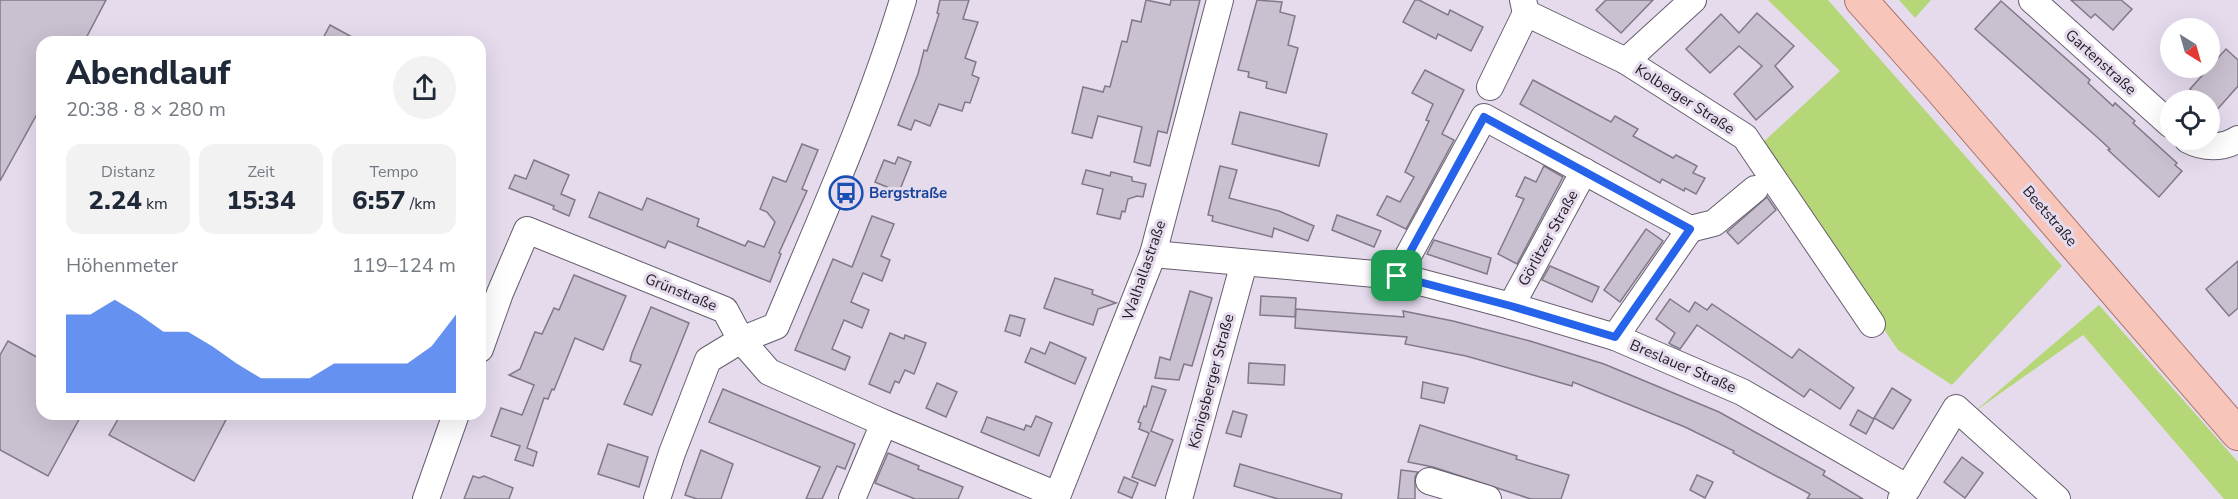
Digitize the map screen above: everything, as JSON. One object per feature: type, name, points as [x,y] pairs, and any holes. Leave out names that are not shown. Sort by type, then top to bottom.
[{"type":"main road","name":"Beetstraße","points":[[1861,0],[2238,434]]},
{"type":"street","points":[[657,499],[708,360],[741,340],[776,326],[883,66],[903,0]]},
{"type":"street","name":"Walhallastraße","points":[[1056,497],[1153,254],[1221,0]]},
{"type":"street","name":"Kolberger Straße","points":[[1626,61],[1693,0]]},
{"type":"street","name":"Gartenstraße","points":[[2032,0],[2160,115]]},
{"type":"street","name":"Kolberger Straße","points":[[1490,87],[1525,6],[1626,61],[1744,137],[1872,324]]},
{"type":"street","points":[[1397,276],[1484,117],[1690,229]]},
{"type":"street","points":[[2220,145],[2238,138]]},
{"type":"street","name":"Görlitzer Straße","points":[[1511,306],[1584,171]]},
{"type":"street","points":[[1615,337],[1690,229],[1714,223],[1755,189]]},
{"type":"street","name":"Grünstraße","points":[[486,332],[527,230],[725,310],[741,340],[769,372],[1056,497]]},
{"type":"street","name":"Breslauer Straße","points":[[1153,254],[1397,276],[1511,306],[1615,337],[1742,392],[1904,494],[1956,408],[2057,499]]},
{"type":"street","name":"Königsberger Straße","points":[[1179,499],[1244,263]]},
{"type":"street","points":[[426,499],[454,420]]},
{"type":"street","points":[[852,499],[884,423]]},
{"type":"street","points":[[1429,481],[1488,499]]},
{"type":"green space","points":[[1768,0],[1828,0],[2062,266],[1952,385],[1898,350],[1759,146],[1840,71]]},
{"type":"green space","points":[[1899,0],[1931,0],[1915,18]]},
{"type":"green space","points":[[2099,305],[2238,462],[2238,499],[2224,499],[2083,335],[1974,412]]},
{"type":"building","points":[[0,0],[106,0],[87,36],[36,36],[36,116],[0,181]]},
{"type":"building","points":[[940,0],[969,0],[963,19],[978,22],[965,58],[976,62],[972,75],[979,78],[970,103],[965,102],[962,111],[939,104],[930,126],[915,120],[911,130],[898,125],[918,74],[924,50],[927,51],[939,14],[937,13]]},
{"type":"building","points":[[1146,0],[1170,5],[1171,0],[1200,0],[1167,133],[1158,131],[1150,166],[1134,162],[1142,127],[1098,116],[1092,138],[1072,133],[1083,87],[1103,92],[1105,86],[1110,87],[1122,41],[1127,42],[1132,20],[1141,22]]},
{"type":"building","points":[[1257,0],[1282,2],[1280,12],[1295,16],[1288,45],[1298,48],[1286,93],[1266,88],[1267,82],[1248,77],[1249,72],[1238,70]]},
{"type":"building","points":[[1415,0],[1448,15],[1450,10],[1483,27],[1471,51],[1438,34],[1436,39],[1403,22]]},
{"type":"building","points":[[1606,0],[1653,0],[1621,33],[1596,10]]},
{"type":"building","points":[[2071,0],[2121,0],[2132,9],[2113,30],[2095,14],[2091,18]]},
{"type":"building","points":[[2001,1],[2090,80],[2088,83],[2113,106],[2115,103],[2135,121],[2133,123],[2160,150],[2177,163],[2175,165],[2182,171],[2159,197],[2097,137],[1975,29]]},
{"type":"building","points":[[1757,13],[1794,46],[1775,66],[1793,87],[1756,120],[1734,94],[1762,66],[1739,46],[1710,73],[1686,49],[1721,14],[1739,33]]},
{"type":"building","points":[[330,25],[350,36],[324,36]]},
{"type":"building","points":[[2226,49],[2238,60],[2238,86],[2220,106],[2220,90],[2190,89],[2200,78],[2220,78],[2220,56]]},
{"type":"building","points":[[1425,70],[1464,90],[1442,134],[1454,140],[1406,229],[1377,215],[1387,196],[1400,202],[1414,177],[1405,172],[1429,121],[1426,120],[1433,104],[1412,93]]},
{"type":"building","points":[[1533,80],[1611,122],[1615,116],[1638,129],[1633,136],[1673,158],[1676,155],[1697,166],[1693,173],[1705,178],[1696,194],[1685,188],[1684,191],[1662,179],[1660,183],[1520,104]]},
{"type":"building","points":[[1240,112],[1327,134],[1319,166],[1232,144]]},
{"type":"building","points":[[802,144],[818,150],[802,189],[807,191],[779,253],[781,254],[770,282],[668,241],[665,248],[589,217],[599,192],[642,210],[647,198],[699,219],[697,226],[745,246],[748,241],[764,247],[775,222],[767,212],[760,209],[773,177],[786,182]]},
{"type":"building","points":[[898,157],[911,162],[899,192],[875,182],[884,160],[895,164]]},
{"type":"building","points":[[534,160],[569,175],[561,194],[575,200],[569,216],[553,209],[554,206],[509,188],[515,175],[526,179]]},
{"type":"building","points":[[1220,166],[1237,170],[1229,198],[1279,211],[1314,226],[1308,241],[1274,228],[1272,237],[1212,221],[1213,216],[1208,215]]},
{"type":"building","points":[[1544,166],[1563,177],[1517,264],[1498,254],[1524,199],[1516,196],[1525,177],[1536,182]]},
{"type":"building","points":[[1086,170],[1110,176],[1111,172],[1132,177],[1132,181],[1146,184],[1143,197],[1128,199],[1125,212],[1122,211],[1120,219],[1097,214],[1103,189],[1082,184]]},
{"type":"building","points":[[1767,197],[1776,210],[1738,244],[1727,232]]},
{"type":"building","points":[[1337,215],[1381,231],[1374,247],[1332,230]]},
{"type":"building","points":[[872,216],[894,224],[881,256],[890,260],[882,281],[863,273],[851,302],[869,310],[862,328],[844,320],[832,349],[850,357],[845,370],[795,350],[833,259],[852,267]]},
{"type":"building","points":[[1646,229],[1663,241],[1620,302],[1604,290]]},
{"type":"building","points":[[1434,240],[1491,258],[1487,274],[1427,254]]},
{"type":"building","points":[[2238,261],[2238,308],[2229,316],[2206,289]]},
{"type":"building","points":[[1550,266],[1599,287],[1592,302],[1542,280]]},
{"type":"building","points":[[574,275],[626,296],[603,350],[575,338],[554,390],[552,389],[548,399],[544,398],[527,448],[537,452],[533,466],[515,460],[520,446],[491,436],[501,408],[522,415],[534,385],[509,375],[520,369],[535,332],[542,334],[554,308],[559,310]]},
{"type":"building","points":[[1055,278],[1093,290],[1092,294],[1116,303],[1098,309],[1093,325],[1044,308]]},
{"type":"building","points":[[1190,291],[1212,298],[1192,366],[1184,364],[1179,380],[1155,378],[1160,357],[1170,360]]},
{"type":"building","points":[[1261,296],[1296,298],[1295,317],[1260,315]]},
{"type":"building","points":[[1670,299],[1689,312],[1695,302],[1707,310],[1712,304],[1792,358],[1799,349],[1854,388],[1840,409],[1810,389],[1804,397],[1697,325],[1680,349],[1669,343],[1675,333],[1656,319]]},
{"type":"building","points":[[651,307],[689,323],[652,415],[624,404],[641,365],[630,361],[632,353]]},
{"type":"building","points":[[1296,309],[1404,317],[1403,311],[1530,341],[1604,364],[1719,412],[1825,471],[1823,475],[1863,499],[1807,499],[1810,494],[1733,453],[1734,451],[1685,427],[1573,382],[1572,386],[1466,356],[1405,344],[1407,337],[1295,328]]},
{"type":"building","points":[[1010,315],[1025,319],[1020,336],[1005,331]]},
{"type":"building","points":[[890,333],[904,339],[905,335],[926,343],[914,374],[905,370],[899,383],[895,381],[890,393],[869,384]]},
{"type":"building","points":[[8,341],[36,357],[36,420],[79,420],[48,476],[0,450],[0,355]]},
{"type":"building","points":[[1050,342],[1086,358],[1075,384],[1025,362],[1031,348],[1045,354]]},
{"type":"building","points":[[1249,363],[1285,365],[1284,385],[1248,383]]},
{"type":"building","points":[[1423,382],[1448,388],[1444,403],[1421,398]]},
{"type":"building","points":[[937,383],[957,392],[946,417],[926,408]]},
{"type":"building","points":[[1152,386],[1166,390],[1151,431],[1173,440],[1155,486],[1132,477],[1149,433],[1139,429],[1141,423],[1138,422],[1144,406],[1146,407]]},
{"type":"building","points":[[1892,388],[1911,400],[1893,429],[1874,418]]},
{"type":"building","points":[[723,389],[855,444],[845,469],[837,466],[822,499],[806,499],[820,467],[709,422]]},
{"type":"building","points":[[1858,410],[1874,419],[1866,434],[1850,425]]},
{"type":"building","points":[[1233,411],[1247,415],[1241,437],[1226,433]]},
{"type":"building","points":[[1036,416],[1052,423],[1039,456],[981,432],[987,417],[1024,430],[1026,425],[1031,427]]},
{"type":"building","points":[[118,420],[226,420],[194,481],[109,435]]},
{"type":"building","points":[[1420,425],[1569,475],[1561,499],[1531,499],[1433,467],[1408,462]]},
{"type":"building","points":[[608,444],[648,457],[639,487],[598,474]]},
{"type":"building","points":[[701,450],[733,464],[721,499],[697,499],[685,495]]},
{"type":"building","points":[[888,453],[919,466],[918,469],[963,487],[958,499],[915,499],[875,483]]},
{"type":"building","points":[[1962,457],[1983,473],[1965,498],[1944,482]]},
{"type":"building","points":[[1240,464],[1342,494],[1341,499],[1278,499],[1234,486]]},
{"type":"building","points":[[1401,470],[1418,472],[1415,477],[1415,499],[1398,499]]},
{"type":"building","points":[[1697,475],[1713,482],[1705,498],[1690,490]]},
{"type":"building","points":[[473,476],[479,478],[484,476],[513,488],[509,499],[464,499]]},
{"type":"building","points":[[1124,477],[1138,483],[1132,498],[1118,492]]},
{"type":"place","name":"Bergstraße","points":[[846,193]]},
{"type":"route","points":[[1484,117],[1690,229],[1615,337],[1511,306],[1397,276],[1484,117]]}]
